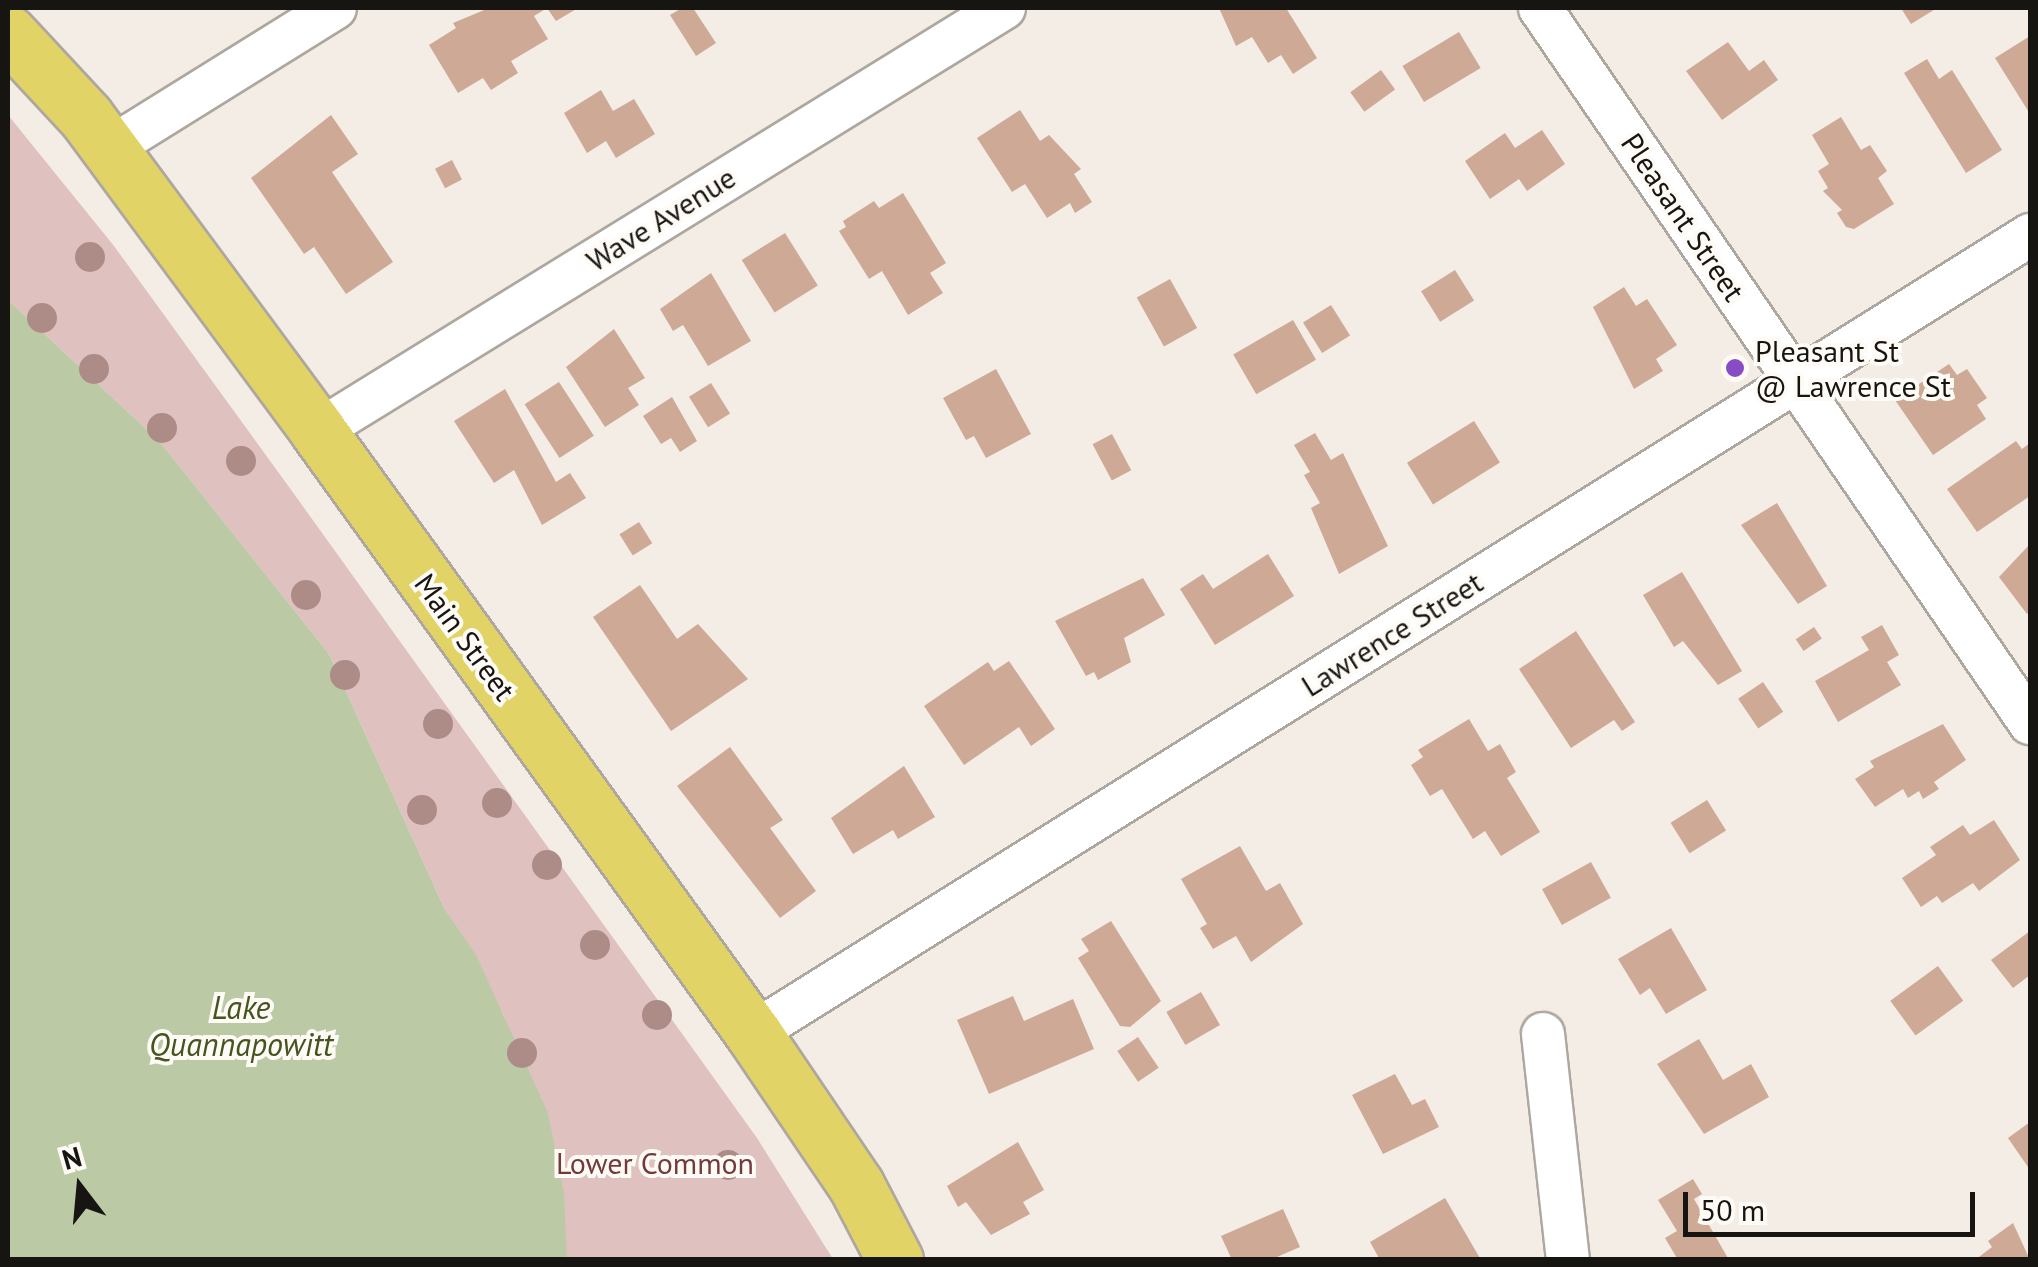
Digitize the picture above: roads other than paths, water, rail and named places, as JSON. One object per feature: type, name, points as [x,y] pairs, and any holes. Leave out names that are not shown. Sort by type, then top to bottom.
[{"type":"main road","name":"Main Street","points":[[8,33],[110,148],[318,431],[753,1034],[856,1185],[895,1260]]},
{"type":"street","points":[[110,148],[335,8]]},
{"type":"street","name":"Wave Avenue","points":[[318,431],[1004,8]]},
{"type":"street","name":"Pleasant Street","points":[[1540,8],[2030,723]]},
{"type":"street","name":"Lawrence Street","points":[[753,1034],[2030,235]]},
{"type":"street","points":[[1544,1034],[1568,1260]]},
{"type":"water","name":"Lake Quannapowitt","points":[[8,300],[160,442],[329,654],[445,910],[476,955],[548,1113],[564,1194],[567,1259],[8,1259]]},
{"type":"place","name":"Pleasant St @ Lawrence St","points":[[1735,368]]},
{"type":"park label","name":"Lower Common","points":[[655,1163]]}]
